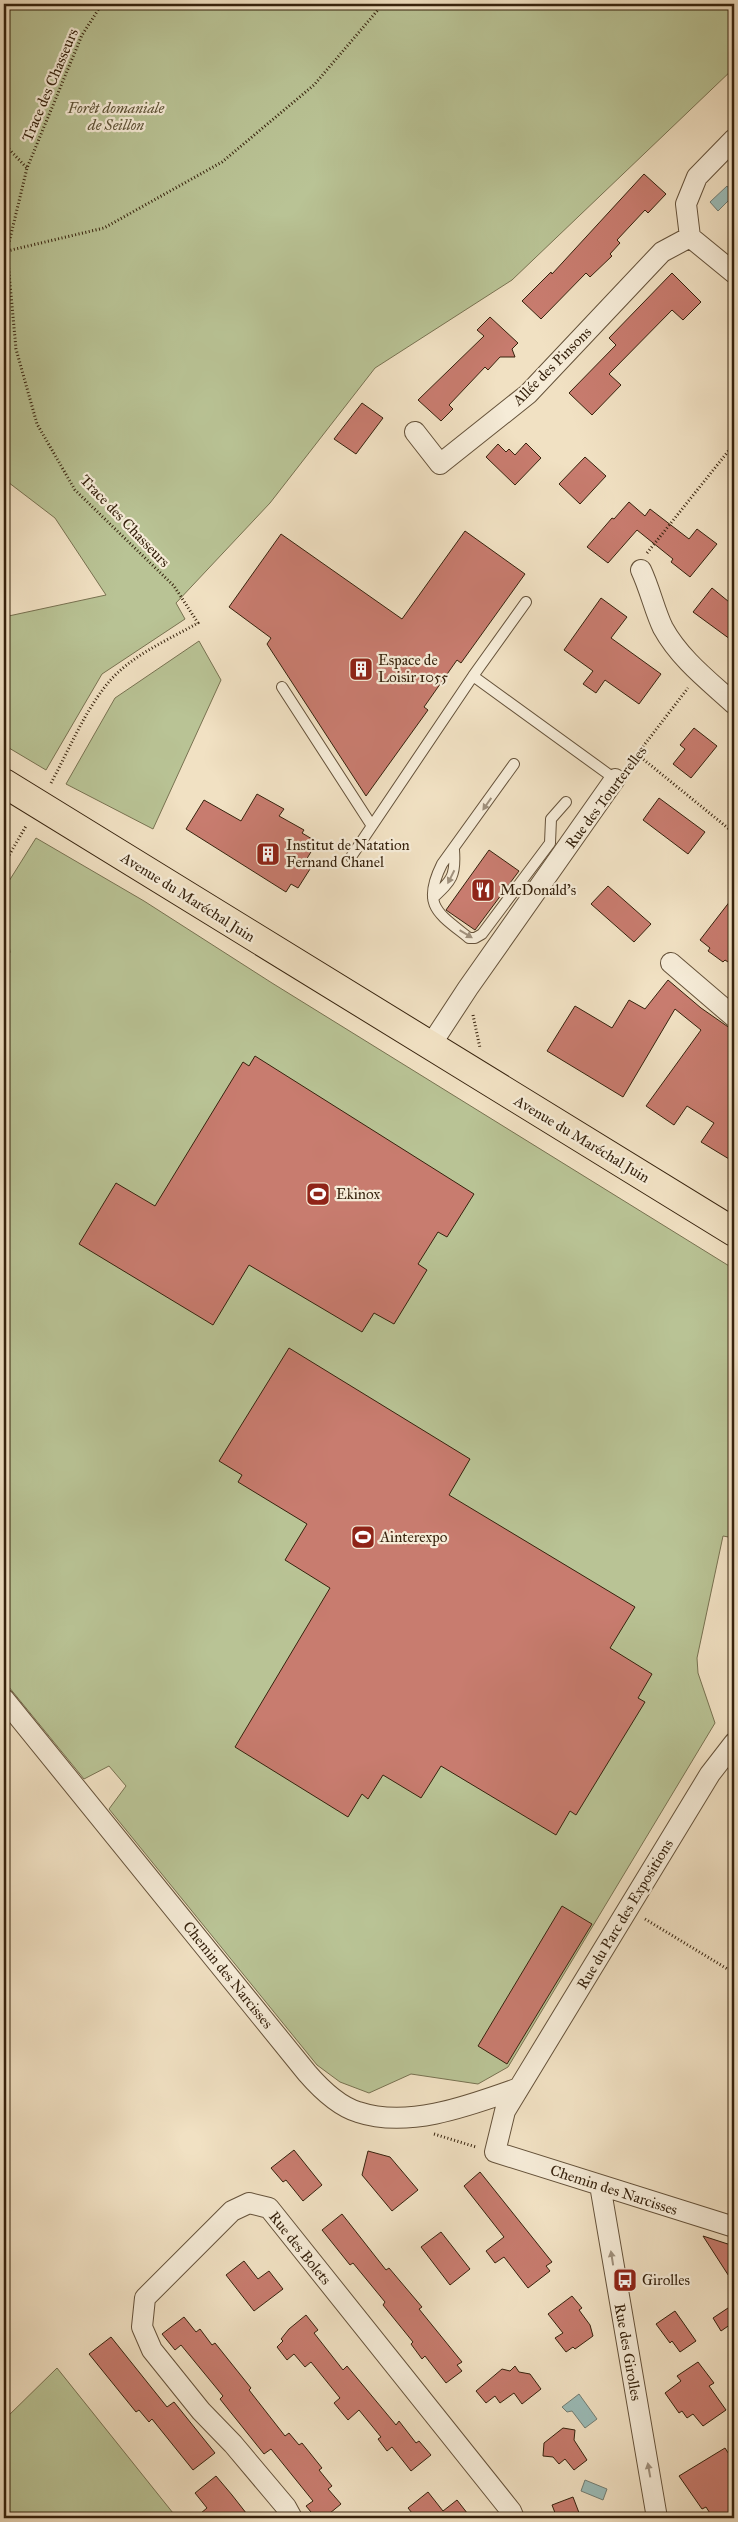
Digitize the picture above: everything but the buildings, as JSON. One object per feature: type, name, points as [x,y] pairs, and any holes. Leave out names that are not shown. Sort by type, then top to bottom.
[{"type":"main road","name":"Avenue du Maréchal Juin","points":[[4,783],[734,1232]]},
{"type":"street","points":[[734,139],[697,177],[686,204],[690,237],[734,274]]},
{"type":"street","name":"Allée des Pinsons","points":[[415,432],[440,464],[528,394],[662,252],[690,237]]},
{"type":"street","points":[[641,570],[652,593],[662,626],[674,647],[734,704]]},
{"type":"street","name":"Rue des Tourterelles","points":[[430,1046],[468,988],[616,779]]},
{"type":"street","points":[[671,963],[734,1017]]},
{"type":"street","name":"Chemin des Narcisses","points":[[4,1699],[307,2073],[333,2098],[357,2112],[381,2118],[412,2116],[472,2105],[519,2088]]},
{"type":"street","name":"Rue du Parc des Expositions","points":[[495,2152],[505,2111],[710,1774],[734,1743]]},
{"type":"street","name":"Chemin des Narcisses","points":[[495,2152],[734,2227]]},
{"type":"street","name":"Rue des Girolles","points":[[600,2185],[657,2518]]},
{"type":"street","name":"Rue des Bolets","points":[[292,2518],[286,2507],[233,2444],[201,2411],[152,2350],[142,2327],[145,2298],[232,2211],[249,2203],[269,2208],[514,2518]]},
{"type":"street","name":"Rue des Bolets","points":[[201,2411],[221,2450],[279,2518]]},
{"type":"lane","points":[[351,857],[473,676],[526,602]]},
{"type":"lane","points":[[473,676],[616,779]]},
{"type":"lane","points":[[282,687],[372,826]]},
{"type":"lane","points":[[514,764],[454,850],[442,864],[434,881],[434,907],[439,914],[469,938],[475,938],[482,934],[550,843],[551,819],[566,802]]},
{"type":"lane","points":[[433,898],[449,883],[455,871],[454,850]]},
{"type":"path","name":"Trace des Chasseurs","points":[[51,783],[91,708],[109,682],[136,659],[198,623],[174,586],[76,490],[37,424],[16,349],[7,252],[27,168],[82,35],[102,4]]},
{"type":"path","points":[[7,252],[104,228],[222,162],[314,85],[383,4]]},
{"type":"path","points":[[4,144],[27,168]]},
{"type":"path","points":[[4,282],[10,282]]},
{"type":"path","points":[[641,570],[648,550],[734,444]]},
{"type":"path","name":"Rue des Tourterelles","points":[[616,779],[638,755],[699,672]]},
{"type":"path","points":[[638,755],[734,833]]},
{"type":"path","points":[[4,864],[26,826]]},
{"type":"path","points":[[628,1909],[734,1973]]},
{"type":"green space","name":"Forêt domaniale de Seillon","points":[[4,4],[734,4],[734,68],[512,280],[375,368],[270,503],[176,603],[185,619],[102,674],[46,770],[4,745],[4,617],[106,595],[55,518],[4,479]]},
{"type":"green space","points":[[199,641],[221,680],[153,829],[66,784],[115,698]]},
{"type":"green space","name":"Ainterexpo","points":[[36,838],[144,901],[272,983],[734,1269],[734,1538],[723,1536],[697,1658],[698,1673],[715,1723],[508,2067],[478,2084],[411,2074],[369,2093],[340,2082],[317,2065],[109,1809],[126,1786],[109,1766],[84,1779],[4,1681],[4,969],[10,952],[4,912],[4,889]]},
{"type":"green space","points":[[57,2368],[177,2518],[4,2518],[4,2420]]},
{"type":"water","points":[[727,186],[734,195],[718,211],[710,202]]},
{"type":"water","points":[[579,2394],[597,2419],[585,2428],[572,2411],[567,2412],[562,2407]]},
{"type":"water","points":[[585,2480],[607,2489],[603,2500],[581,2491]]},
{"type":"place","name":"Espace de Loisir 1055","points":[[361,669]]},
{"type":"place","name":"Institut de Natation Fernand Chanel","points":[[268,854]]},
{"type":"place","name":"McDonald's","points":[[483,890]]},
{"type":"place","name":"Ekinox","points":[[318,1194]]},
{"type":"place","name":"Ainterexpo","points":[[363,1537]]},
{"type":"place","name":"Girolles","points":[[625,2280]]}]
